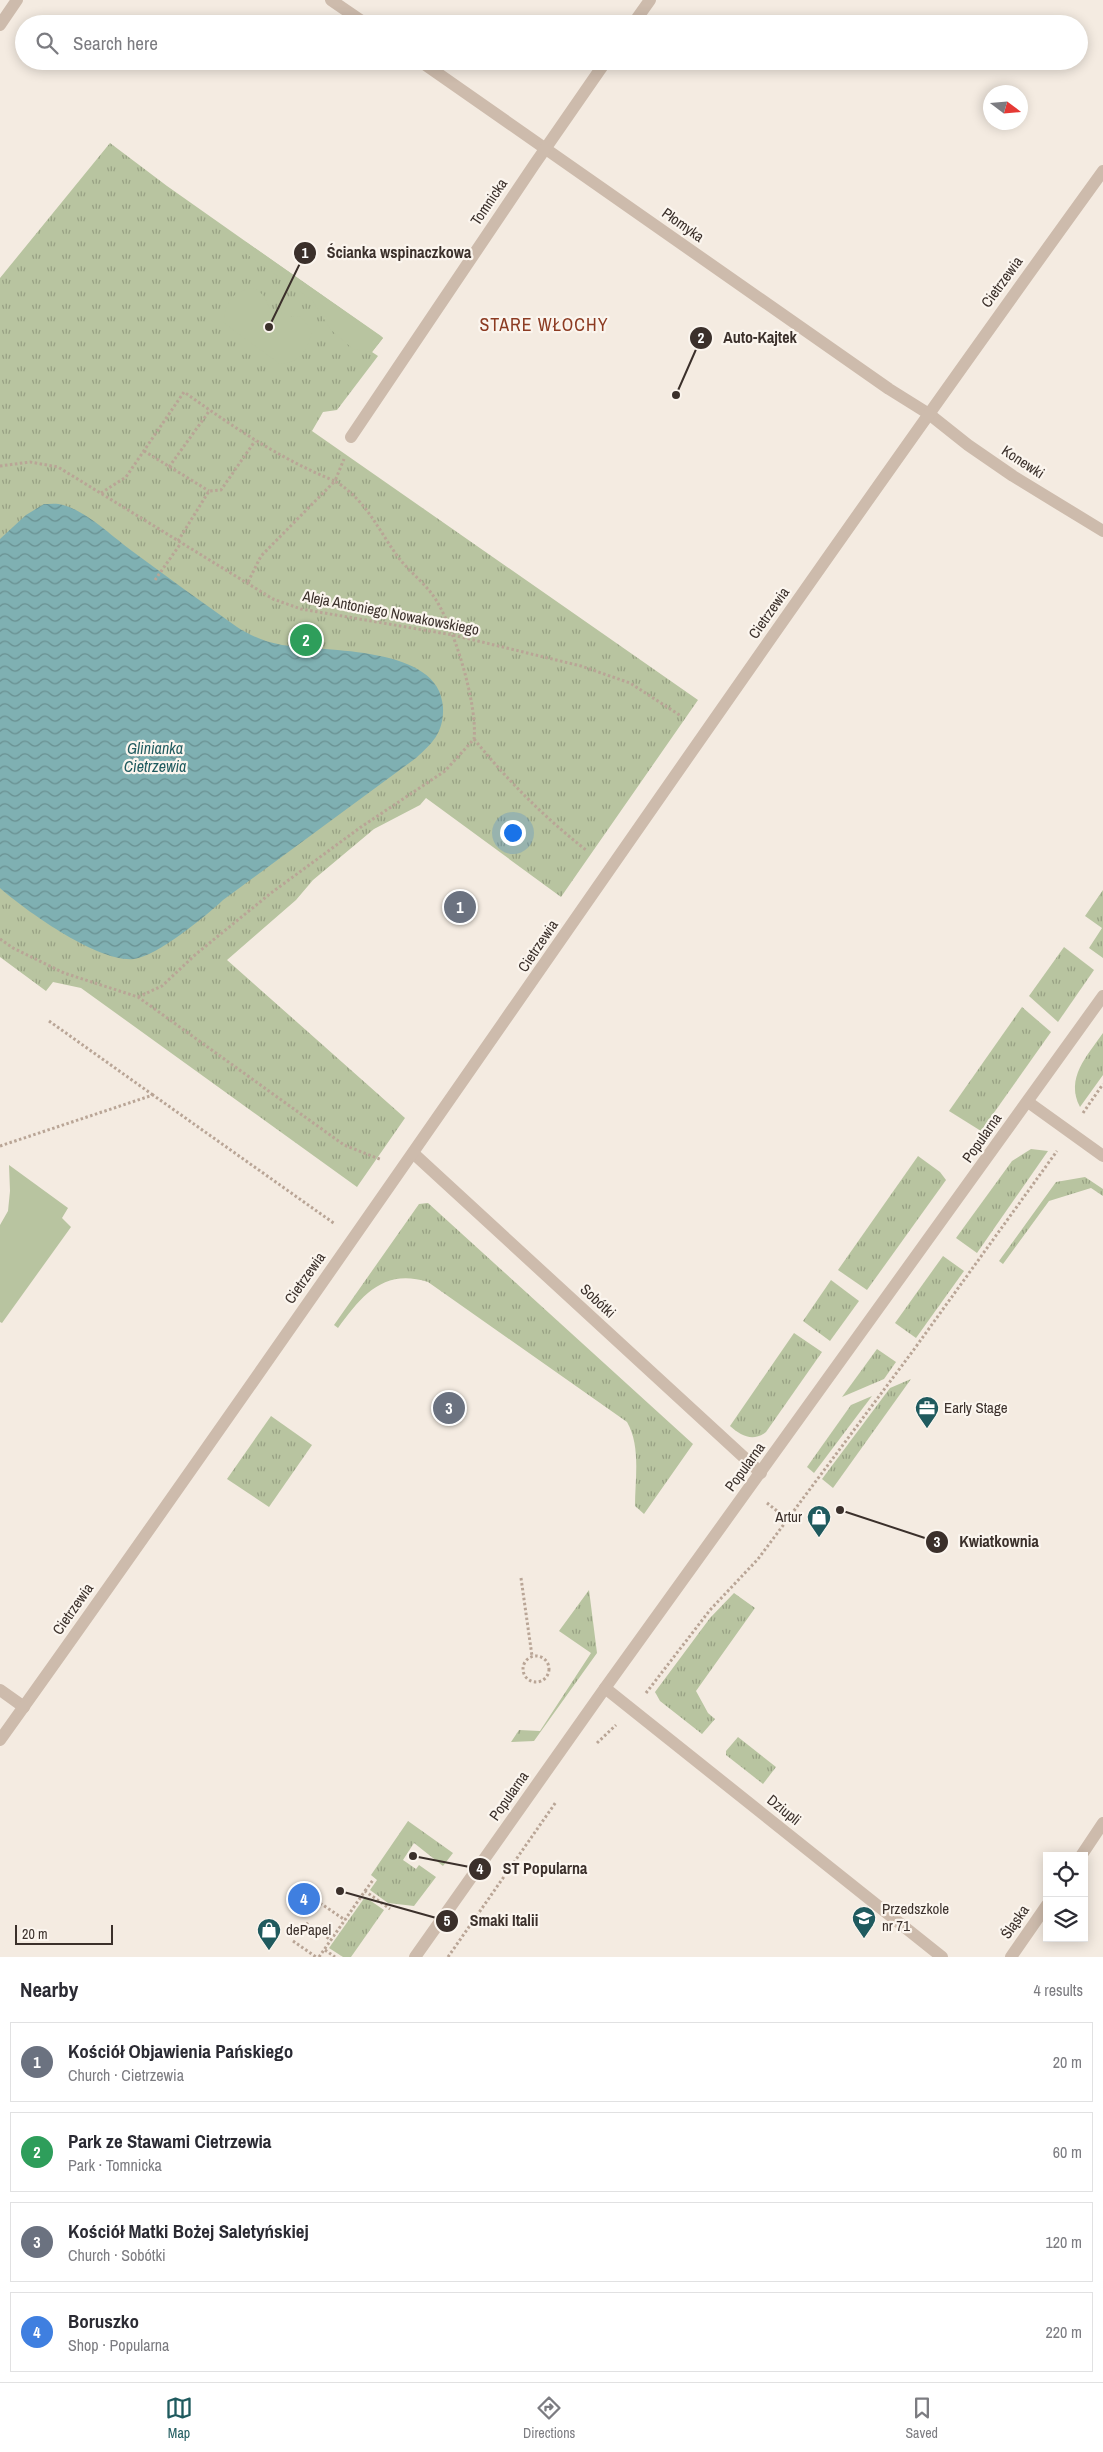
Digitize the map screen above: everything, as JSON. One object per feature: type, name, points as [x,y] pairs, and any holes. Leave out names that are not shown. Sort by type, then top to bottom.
[{"type":"street","points":[[0,25],[17,0]]},
{"type":"street","points":[[331,0],[353,15]]},
{"type":"street","points":[[639,15],[650,0]]},
{"type":"street","name":"Płomyka","points":[[433,70],[889,389],[929,414]]},
{"type":"street","name":"Tomnicka","points":[[351,437],[545,148],[600,70]]},
{"type":"street","name":"Cietrzewia","points":[[0,1740],[929,414],[1103,171]]},
{"type":"street","name":"Konewki","points":[[929,414],[968,445],[1103,531]]},
{"type":"street","name":"Popularna","points":[[415,1957],[605,1688],[1103,996]]},
{"type":"street","points":[[1028,1102],[1103,1156]]},
{"type":"street","name":"Sobótki","points":[[413,1153],[761,1473]]},
{"type":"street","name":"Dziupli","points":[[605,1688],[942,1957]]},
{"type":"street","points":[[0,1690],[24,1707]]},
{"type":"street","points":[[1083,1852],[1103,1823]]},
{"type":"street","name":"Śląska","points":[[1011,1957],[1043,1911]]},
{"type":"path","points":[[101,493],[126,476],[184,392],[255,441],[310,471],[335,481],[354,495],[371,514],[398,558],[432,595],[453,635],[475,717],[474,739],[444,771],[361,826],[271,893],[196,954],[162,986],[138,998]]},
{"type":"path","points":[[170,467],[210,410]]},
{"type":"path","points":[[144,451],[209,491],[221,490],[255,441]]},
{"type":"path","name":"Aleja Antoniego Nowakowskiego","points":[[0,466],[30,462],[58,467],[273,599],[301,609],[453,635],[589,668],[630,683],[681,716]]},
{"type":"path","points":[[247,584],[265,551],[335,481]]},
{"type":"path","points":[[155,580],[180,542],[209,491]]},
{"type":"path","points":[[474,739],[516,789],[586,850]]},
{"type":"path","points":[[0,939],[13,948],[64,973],[138,998],[344,1145],[382,1160]]},
{"type":"path","points":[[48,1021],[337,1226]]},
{"type":"path","points":[[632,1709],[710,1610],[758,1559],[915,1348],[1103,1084]]},
{"type":"path","points":[[0,1146],[154,1095]]},
{"type":"path","points":[[521,1578],[532,1656]]},
{"type":"path","points":[[532,1656],[541,1657],[549,1666],[546,1678],[538,1683],[530,1681],[523,1675],[525,1661],[532,1656]]},
{"type":"path","points":[[596,1744],[619,1723]]},
{"type":"path","points":[[448,1957],[557,1801]]},
{"type":"path","points":[[293,1941],[318,1957],[325,1950],[374,1880]]},
{"type":"path","points":[[365,1891],[390,1909]]},
{"type":"path","points":[[320,1903],[345,1920]]},
{"type":"path","points":[[306,1923],[331,1940]]},
{"type":"path","points":[[325,1950],[335,1957]]},
{"type":"green space","points":[[110,143],[167,186],[383,338],[372,352],[378,356],[337,410],[323,412],[312,431],[698,700],[561,897],[426,798],[420,805],[374,829],[313,880],[296,900],[227,960],[405,1118],[357,1187],[81,988],[53,982],[46,991],[0,957],[0,278]]},
{"type":"green space","points":[[246,242],[383,338],[372,352],[353,349],[331,330],[312,300],[242,251],[242,245]]},
{"type":"green space","points":[[255,288],[264,296],[270,309],[290,316],[301,317],[312,331],[305,350],[293,361],[280,364],[224,323],[226,309],[232,298],[241,291]]},
{"type":"green space","points":[[1103,890],[1103,958],[1089,948],[1102,928],[1085,916]]},
{"type":"green space","points":[[1064,947],[1094,970],[1058,1022],[1029,996]]},
{"type":"green space","points":[[1022,1007],[1051,1032],[981,1131],[949,1111]]},
{"type":"green space","points":[[1103,1033],[1103,1075],[1080,1107],[1076,1096],[1076,1077],[1085,1059]]},
{"type":"green space","points":[[1031,1149],[1048,1151],[977,1253],[956,1238],[1012,1161]]},
{"type":"green space","points":[[918,1156],[940,1172],[946,1180],[867,1290],[838,1270]]},
{"type":"green space","points":[[9,1165],[68,1208],[62,1218],[71,1227],[2,1323],[0,1322],[0,1225],[8,1211],[10,1191]]},
{"type":"green space","points":[[1085,1177],[1103,1189],[1103,1196],[1091,1188],[1049,1201],[1003,1264],[999,1261],[1056,1182]]},
{"type":"green space","points":[[428,1203],[693,1444],[644,1514],[635,1506],[636,1452],[627,1422],[428,1282],[399,1279],[376,1287],[365,1295],[338,1328],[334,1325],[419,1204]]},
{"type":"green space","points":[[943,1256],[964,1271],[916,1338],[895,1323]]},
{"type":"green space","points":[[831,1280],[859,1301],[830,1341],[803,1321]]},
{"type":"green space","points":[[794,1333],[822,1352],[766,1432],[756,1437],[738,1433],[730,1426]]},
{"type":"green space","points":[[877,1349],[896,1362],[884,1379],[842,1397]]},
{"type":"green space","points":[[911,1379],[833,1488],[822,1479],[890,1388]]},
{"type":"green space","points":[[872,1396],[814,1473],[807,1467],[851,1405]]},
{"type":"green space","points":[[271,1416],[312,1445],[269,1507],[227,1479]]},
{"type":"green space","points":[[589,1590],[597,1653],[534,1741],[511,1742],[519,1730],[540,1731],[591,1653],[559,1631]]},
{"type":"green space","points":[[734,1593],[755,1608],[696,1691],[708,1713],[715,1719],[702,1734],[660,1701],[655,1692],[710,1618]]},
{"type":"green space","points":[[738,1737],[776,1767],[763,1784],[726,1755],[726,1751]]},
{"type":"green space","points":[[408,1821],[453,1853],[443,1866],[414,1843],[403,1860],[416,1869],[419,1865],[436,1877],[414,1906],[388,1903],[370,1890],[377,1880],[371,1875]]},
{"type":"green space","points":[[365,1897],[384,1910],[351,1957],[343,1957],[329,1948]]},
{"type":"water","name":"Glinianka Cietrzewia","points":[[44,504],[63,505],[90,518],[171,580],[248,633],[282,645],[351,651],[378,655],[402,662],[423,672],[437,687],[443,707],[442,723],[436,736],[416,758],[223,900],[180,935],[155,951],[134,959],[119,958],[102,953],[64,934],[0,888],[0,539],[26,515]]},
{"type":"place","name":"Ścianka wspinaczkowa","points":[[269,327]]},
{"type":"place","name":"Auto-Kajtek","points":[[676,395]]},
{"type":"place","name":"Park ze Stawami Cietrzewia","points":[[306,640]]},
{"type":"place","name":"Kościół Objawienia Pańskiego","points":[[460,907]]},
{"type":"place","name":"Kościół Matki Bożej Saletyńskiej","points":[[449,1408]]},
{"type":"place","name":"Early Stage","points":[[927,1429]]},
{"type":"place","name":"Kwiatkownia","points":[[840,1510]]},
{"type":"place","name":"Artur","points":[[819,1538]]},
{"type":"place","name":"ST Popularna","points":[[413,1856]]},
{"type":"place","name":"Smaki Italii","points":[[340,1891]]},
{"type":"place","name":"Boruszko","points":[[304,1899]]},
{"type":"place","name":"Przedszkole nr 71","points":[[864,1939]]},
{"type":"place","name":"dePapel","points":[[269,1951]]},
{"type":"district","name":"STARE WŁOCHY","points":[[544,325]]}]
